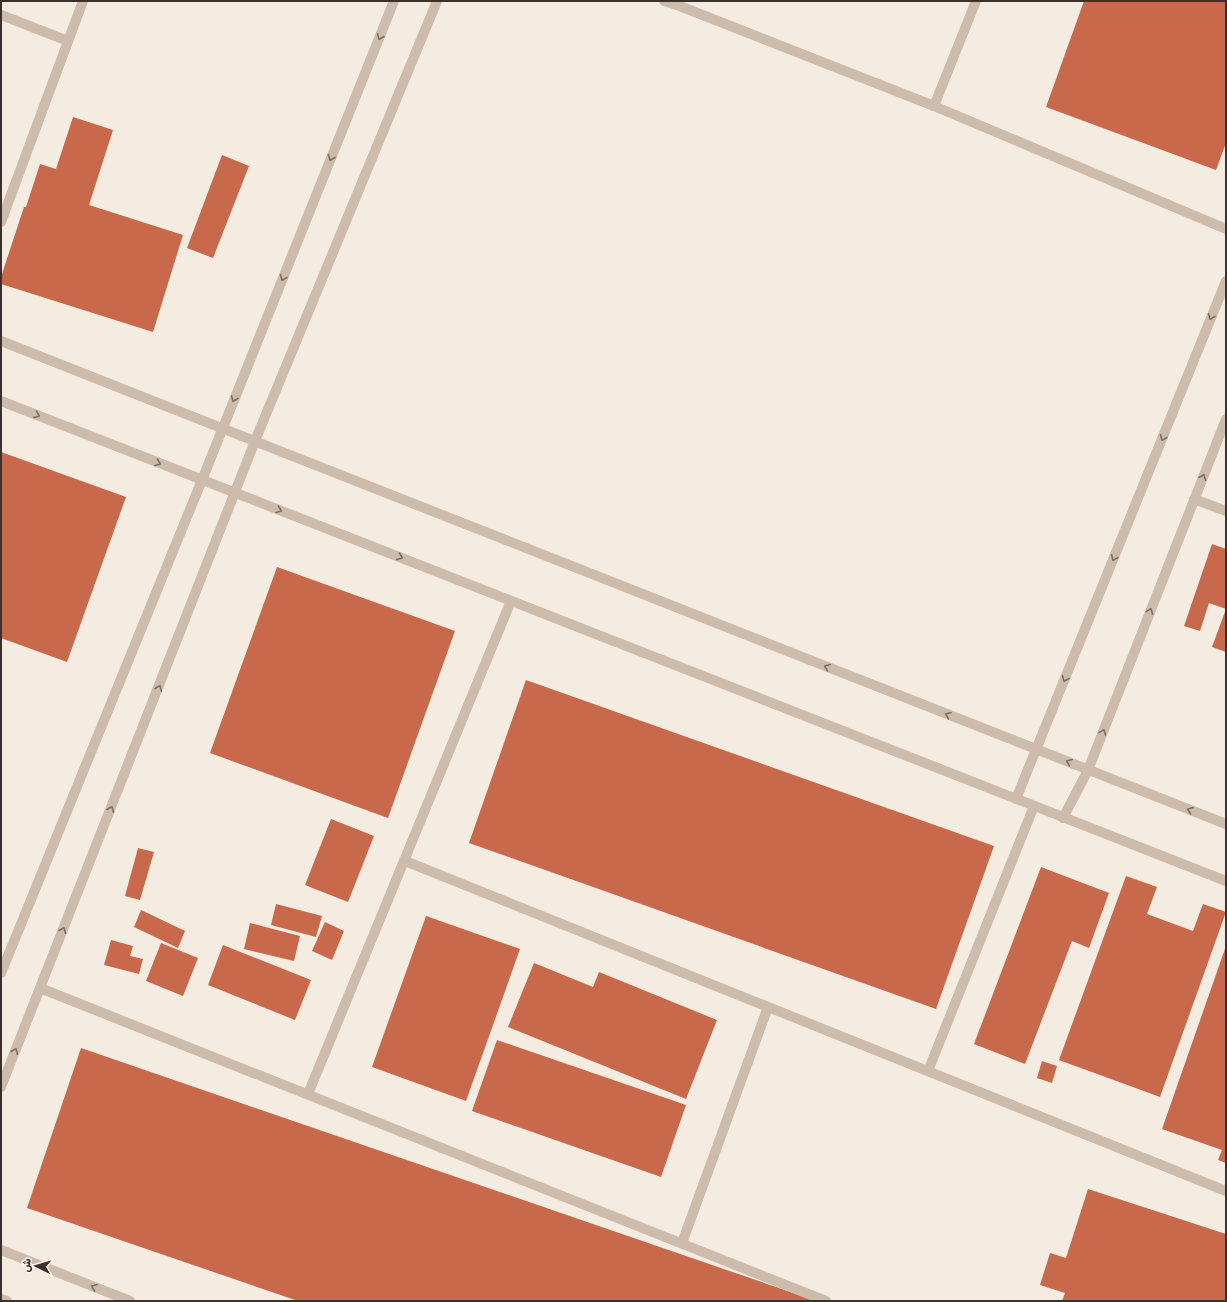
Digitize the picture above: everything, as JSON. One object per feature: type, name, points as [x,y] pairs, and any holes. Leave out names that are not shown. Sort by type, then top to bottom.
[{"type":"street","points":[[1,222],[83,1]]},
{"type":"street","points":[[1,973],[202,480],[394,1]]},
{"type":"street","points":[[1,1087],[256,441],[437,1]]},
{"type":"street","points":[[664,1],[678,5],[934,106],[1226,229]]},
{"type":"street","points":[[934,106],[976,1]]},
{"type":"street","points":[[1,15],[68,41]]},
{"type":"street","points":[[1016,799],[1226,281]]},
{"type":"street","points":[[1,341],[1226,824]]},
{"type":"street","points":[[1,401],[1226,881]]},
{"type":"street","points":[[1063,818],[1088,770],[1226,419]]},
{"type":"street","points":[[1194,499],[1226,511]]},
{"type":"street","points":[[308,1094],[511,601]]},
{"type":"street","points":[[928,1071],[1034,806]]},
{"type":"street","points":[[405,861],[1226,1191]]},
{"type":"street","points":[[40,988],[826,1301]]},
{"type":"street","points":[[682,1243],[768,1007]]},
{"type":"street","points":[[1,1250],[130,1301]]},
{"type":"street","points":[[1,1299],[7,1301]]},
{"type":"building","points":[[1084,1],[1226,1],[1226,143],[1216,170],[1046,107]]},
{"type":"building","points":[[73,117],[113,130],[89,205],[183,235],[153,332],[1,284],[1,277],[40,164],[56,169]]},
{"type":"building","points":[[222,155],[249,166],[213,258],[187,248]]},
{"type":"building","points":[[1,452],[126,497],[67,662],[1,638]]},
{"type":"building","points":[[1212,544],[1226,549],[1226,609],[1209,603],[1200,631],[1184,626]]},
{"type":"building","points":[[277,567],[455,631],[388,818],[210,753]]},
{"type":"building","points":[[1226,609],[1226,652],[1212,647]]},
{"type":"building","points":[[526,680],[994,846],[936,1009],[469,843]]},
{"type":"building","points":[[331,819],[374,836],[348,902],[305,885]]},
{"type":"building","points":[[138,848],[154,852],[140,900],[125,896]]},
{"type":"building","points":[[1041,867],[1109,893],[1089,948],[1072,941],[1025,1064],[974,1044]]},
{"type":"building","points":[[1126,876],[1157,887],[1147,914],[1193,931],[1203,904],[1226,912],[1160,1097],[1059,1060]]},
{"type":"building","points":[[276,904],[322,916],[316,937],[271,925]]},
{"type":"building","points":[[141,910],[185,931],[178,948],[134,927]]},
{"type":"building","points":[[426,916],[520,949],[466,1101],[372,1067]]},
{"type":"building","points":[[325,922],[344,931],[332,960],[312,951]]},
{"type":"building","points":[[250,923],[300,936],[294,961],[244,949]]},
{"type":"building","points":[[111,940],[133,946],[130,956],[143,959],[139,974],[104,965]]},
{"type":"building","points":[[161,943],[198,958],[183,996],[146,981]]},
{"type":"building","points":[[223,945],[311,980],[295,1020],[208,985]]},
{"type":"building","points":[[1226,946],[1226,1163],[1218,1160],[1222,1150],[1162,1129]]},
{"type":"building","points":[[534,963],[593,987],[599,972],[717,1020],[686,1099],[508,1027]]},
{"type":"building","points":[[497,1040],[686,1105],[661,1177],[472,1111]]},
{"type":"building","points":[[81,1048],[811,1299],[810,1301],[298,1301],[27,1208]]},
{"type":"building","points":[[1042,1061],[1057,1066],[1052,1083],[1037,1078]]},
{"type":"building","points":[[1088,1189],[1226,1234],[1226,1301],[1062,1301],[1065,1293],[1040,1285],[1050,1253],[1066,1258]]}]
